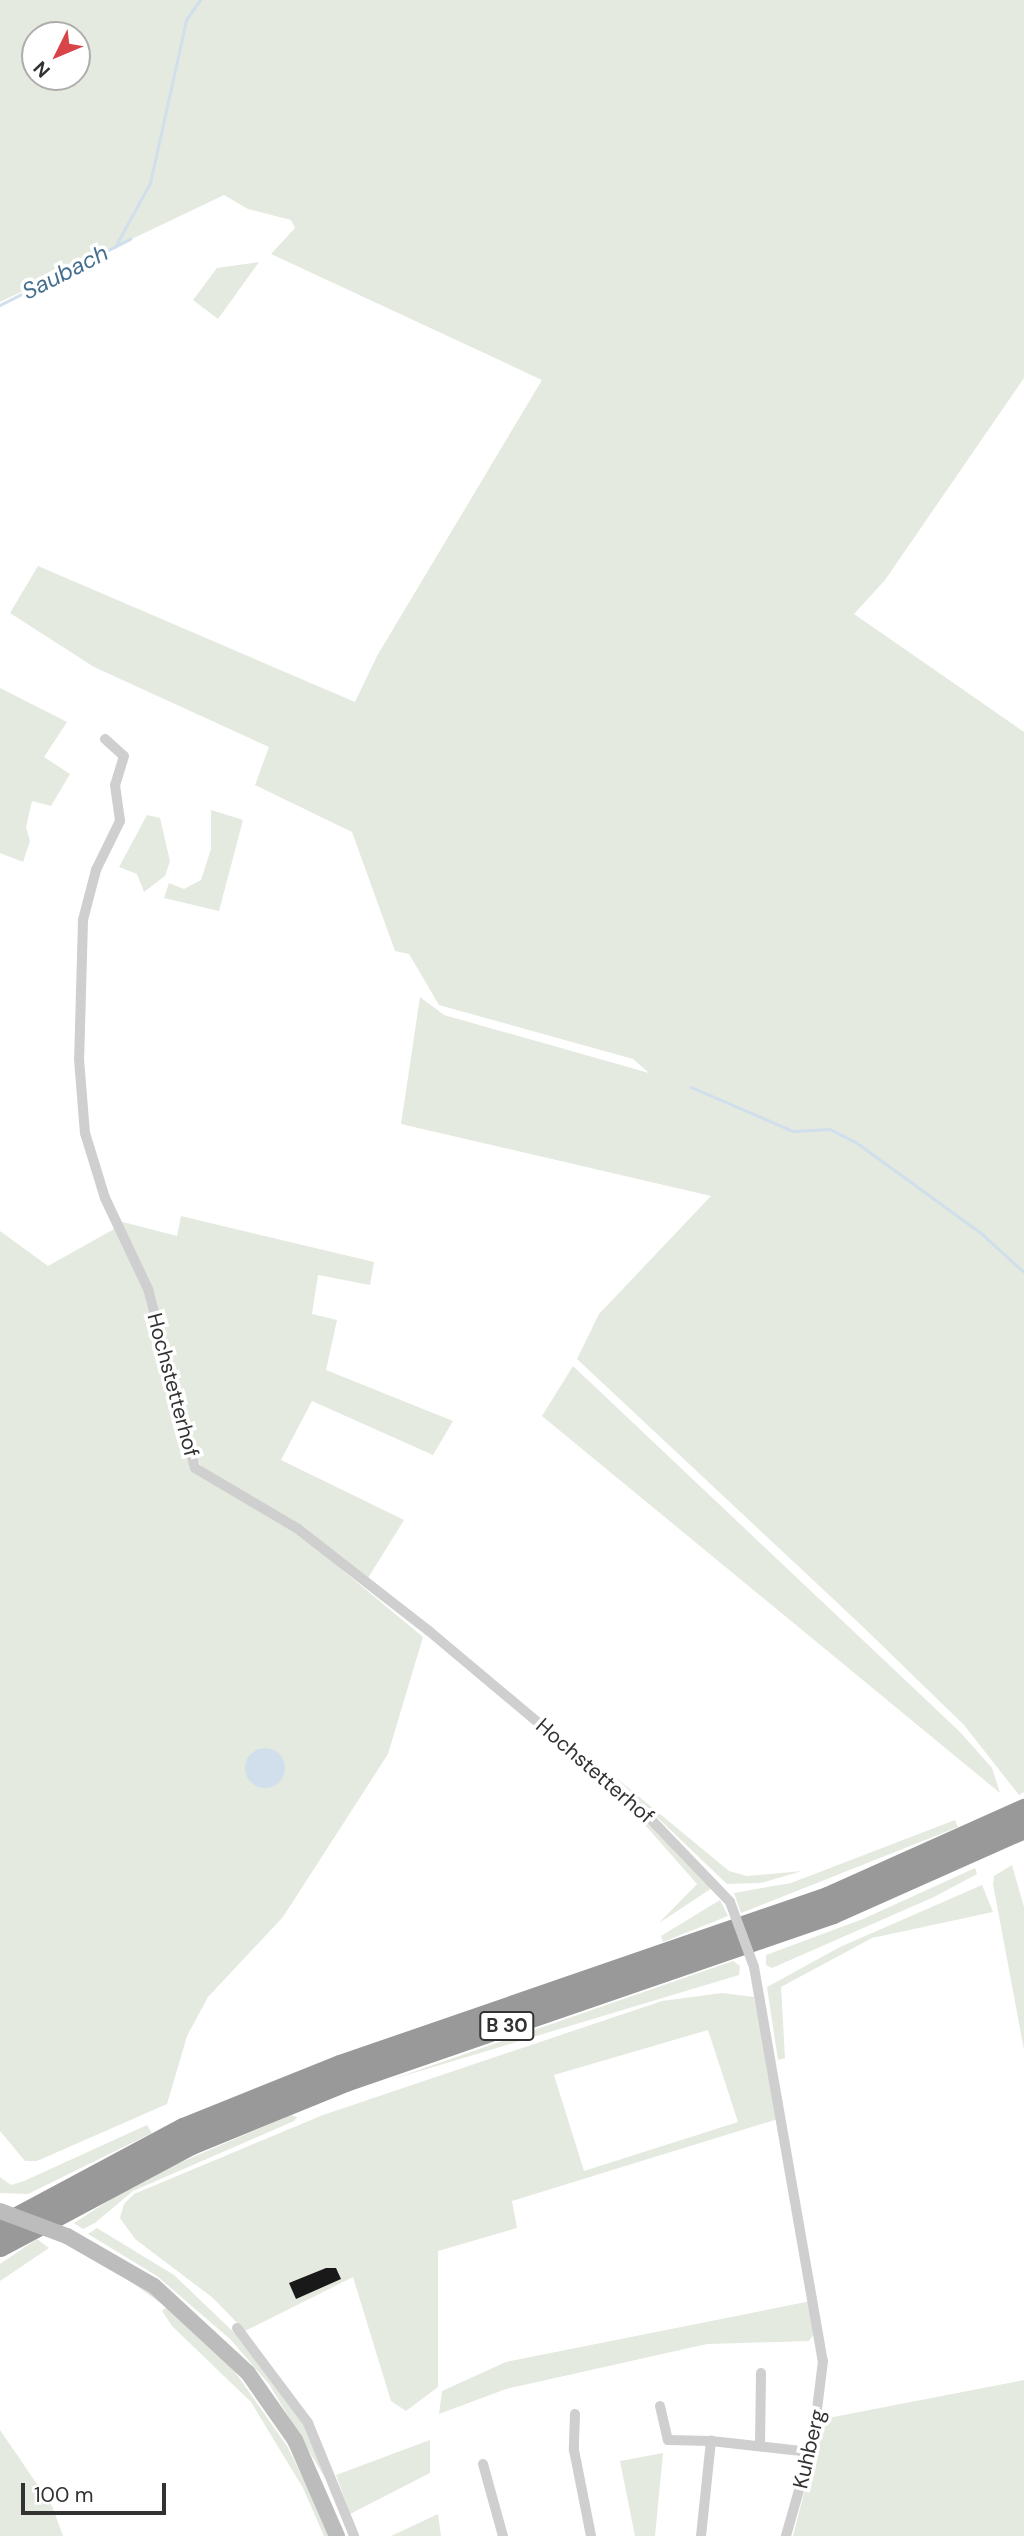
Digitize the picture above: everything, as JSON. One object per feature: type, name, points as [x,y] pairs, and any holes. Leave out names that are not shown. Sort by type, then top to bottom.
[{"type":"highway","name":"B 30","points":[[0,2226],[183,2128],[340,2065],[827,1897],[1024,1809]]},
{"type":"highway","name":"B 30","points":[[0,2246],[191,2144],[345,2081],[833,1913],[1024,1828]]},
{"type":"main road","points":[[0,2211],[67,2236],[154,2286],[248,2374],[295,2440],[337,2536]]},
{"type":"street","name":"Hochstetterhof","points":[[105,739],[124,756],[115,785],[120,821],[96,870],[83,920],[79,1059],[85,1133],[105,1198],[148,1289],[195,1468],[298,1529],[429,1630],[640,1808],[724,1891]]},
{"type":"street","name":"Kuhberg","points":[[724,1891],[754,1967],[823,2361],[810,2452],[786,2536]]},
{"type":"street","points":[[237,2328],[308,2423],[354,2536]]},
{"type":"street","points":[[760,2445],[761,2373]]},
{"type":"street","points":[[660,2406],[668,2440],[760,2445],[810,2452]]},
{"type":"street","points":[[575,2414],[574,2449],[592,2536]]},
{"type":"street","points":[[701,2536],[711,2441]]},
{"type":"street","points":[[483,2464],[503,2536]]},
{"type":"shaded area","points":[[0,0],[1024,0],[1024,378],[885,580],[854,614],[1024,732],[1024,1792],[1019,1795],[964,1725],[577,1359],[599,1314],[711,1196],[401,1124],[420,997],[444,1015],[649,1073],[633,1059],[439,1005],[409,954],[395,951],[352,832],[255,785],[269,747],[94,667],[10,613],[38,566],[355,702],[377,656],[542,380],[271,254],[295,228],[291,220],[248,209],[224,195],[0,302]]},
{"type":"shaded area","points":[[259,262],[218,319],[193,300],[217,268]]},
{"type":"shaded area","points":[[0,688],[67,722],[44,757],[70,774],[51,806],[32,801],[26,827],[30,841],[23,862],[0,853]]},
{"type":"shaded area","points":[[211,810],[243,820],[219,911],[164,898],[169,883],[184,889],[201,880],[211,849]]},
{"type":"shaded area","points":[[147,815],[160,818],[170,861],[165,876],[144,892],[137,874],[119,867]]},
{"type":"shaded area","points":[[181,1216],[374,1262],[370,1285],[318,1275],[312,1314],[337,1320],[326,1370],[453,1421],[433,1455],[312,1401],[281,1460],[404,1520],[368,1578],[203,1469],[195,1456],[148,1284],[119,1221],[177,1236]]},
{"type":"shaded area","points":[[116,1228],[143,1290],[191,1469],[300,1535],[423,1637],[388,1754],[283,1917],[208,1997],[187,2036],[167,2104],[37,2161],[25,2161],[0,2131],[0,1231],[48,1266]]},
{"type":"shaded area","points":[[573,1366],[960,1732],[992,1768],[1000,1793],[542,1416]]},
{"type":"shaded area","points":[[614,1776],[729,1871],[747,1876],[802,1871],[761,1883],[727,1884]]},
{"type":"shaded area","points":[[616,1792],[695,1865],[712,1888],[659,1923],[697,1884]]},
{"type":"shaded area","points":[[955,1820],[958,1827],[741,1913],[734,1893],[791,1883]]},
{"type":"shaded area","points":[[1012,1865],[1024,1907],[1024,2050],[993,1884],[994,1876]]},
{"type":"shaded area","points":[[975,1868],[977,1874],[934,1897],[772,1968],[766,1965],[766,1955],[863,1919]]},
{"type":"shaded area","points":[[982,1885],[993,1912],[872,1938],[781,1987],[785,2058],[778,2060],[767,1987],[840,1947]]},
{"type":"shaded area","points":[[720,1900],[728,1916],[663,1942],[661,1936]]},
{"type":"shaded area","points":[[733,1961],[740,1966],[739,1975],[390,2080]]},
{"type":"shaded area","points":[[722,1993],[754,1997],[778,2119],[512,2201],[517,2228],[438,2251],[438,2387],[406,2411],[391,2401],[353,2277],[245,2331],[213,2298],[135,2239],[120,2218],[124,2204],[134,2194],[323,2115],[662,2001]],"holes":[[[708,2030],[738,2122],[584,2171],[554,2075]]]},
{"type":"shaded area","points":[[291,2115],[297,2117],[294,2121],[133,2191],[95,2223],[83,2229],[74,2223],[144,2178]]},
{"type":"shaded area","points":[[147,2125],[152,2133],[28,2194],[0,2193],[0,2177],[11,2185],[24,2181]]},
{"type":"shaded area","points":[[97,2228],[174,2275],[244,2342],[306,2426],[325,2478],[269,2384],[231,2340],[157,2276],[88,2234]]},
{"type":"shaded area","points":[[37,2239],[49,2248],[0,2281],[0,2264]]},
{"type":"shaded area","points":[[110,2267],[131,2275],[221,2352],[287,2446],[332,2536],[324,2536],[303,2488],[251,2402],[172,2326],[162,2311],[166,2307]]},
{"type":"shaded area","points":[[811,2301],[816,2331],[809,2341],[707,2344],[506,2389],[439,2414],[442,2391],[506,2362]]},
{"type":"shaded area","points":[[1024,2380],[1024,2536],[793,2536],[823,2419]]},
{"type":"shaded area","points":[[0,2430],[52,2506],[63,2536],[0,2536]]},
{"type":"shaded area","points":[[430,2440],[430,2473],[350,2514],[336,2475]]},
{"type":"shaded area","points":[[663,2453],[655,2536],[635,2536],[620,2461]]},
{"type":"shaded area","points":[[438,2514],[441,2536],[391,2536]]},
{"type":"water","points":[[265,1748],[273,1749],[279,1754],[284,1760],[284,1776],[279,1782],[273,1787],[265,1788],[257,1787],[251,1782],[246,1776],[245,1768],[246,1760],[251,1754],[257,1749]]},
{"type":"building","points":[[326,2268],[336,2268],[341,2279],[296,2299],[289,2283]]},
{"type":"waterway","points":[[115,247],[150,183],[186,20],[200,0]]},
{"type":"waterway","name":"Saubach","points":[[0,305],[130,239]]},
{"type":"waterway","points":[[691,1087],[793,1131],[830,1129],[856,1142],[980,1232],[1024,1272]]}]
